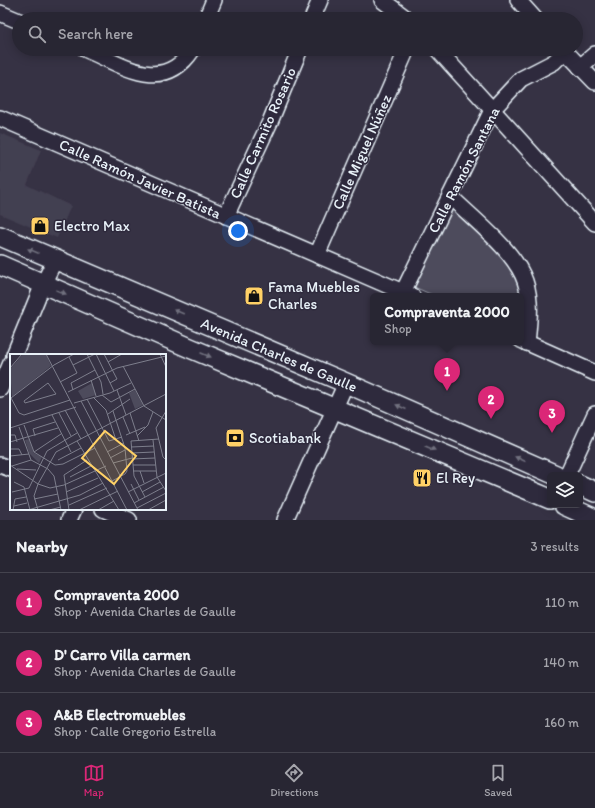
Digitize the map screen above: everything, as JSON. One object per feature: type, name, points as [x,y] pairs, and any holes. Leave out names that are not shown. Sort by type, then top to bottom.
[{"type":"main road","name":"Avenida Charles de Gaulle","points":[[0,236],[346,383],[549,472]]},
{"type":"main road","name":"Avenida Charles de Gaulle","points":[[0,265],[547,498]]},
{"type":"main road","points":[[583,486],[595,492]]},
{"type":"main road","points":[[571,508],[595,519]]},
{"type":"street","points":[[315,12],[320,0]]},
{"type":"street","points":[[382,0],[398,12]]},
{"type":"street","points":[[518,0],[529,12]]},
{"type":"street","points":[[209,12],[213,1]]},
{"type":"street","points":[[0,13],[12,18]]},
{"type":"street","points":[[580,67],[595,54]]},
{"type":"street","points":[[102,56],[142,73],[155,75],[169,71],[180,65],[187,56]]},
{"type":"street","name":"Calle Carmito Rosario","points":[[226,216],[270,122],[297,56]]},
{"type":"street","name":"Calle Miguel Núñez","points":[[317,254],[404,56]]},
{"type":"street","points":[[443,56],[595,223]]},
{"type":"street","name":"Calle Ramón Santana","points":[[407,293],[450,196],[492,110],[521,78],[554,62],[559,56]]},
{"type":"street","points":[[570,56],[595,82]]},
{"type":"street","name":"Calle Ramón Javier Batista","points":[[0,118],[405,293]]},
{"type":"street","points":[[450,196],[507,252],[519,266],[526,282],[529,302],[524,342],[595,373]]},
{"type":"street","points":[[14,354],[43,284],[56,260]]},
{"type":"street","points":[[0,389],[10,365]]},
{"type":"street","points":[[285,520],[346,383]]},
{"type":"street","points":[[568,472],[595,414]]},
{"type":"street","points":[[0,465],[10,470]]},
{"type":"street","points":[[69,520],[74,510]]},
{"type":"street","points":[[105,510],[129,520]]},
{"type":"shaded area","points":[[0,133],[41,150],[27,185],[71,206],[57,238],[0,214]]},
{"type":"shaded area","points":[[443,202],[504,251],[522,291],[522,293],[428,293],[405,283]]},
{"type":"place","name":"Electro Max","points":[[40,226]]},
{"type":"place","name":"Fama Muebles Charles","points":[[254,296]]},
{"type":"place","name":"Compraventa 2000","points":[[447,391]]},
{"type":"place","name":"D' Carro Villa carmen","points":[[491,419]]},
{"type":"place","name":"A&B Electromuebles","points":[[552,433]]},
{"type":"place","name":"Scotiabank","points":[[235,438]]},
{"type":"place","name":"El Rey","points":[[422,478]]}]
